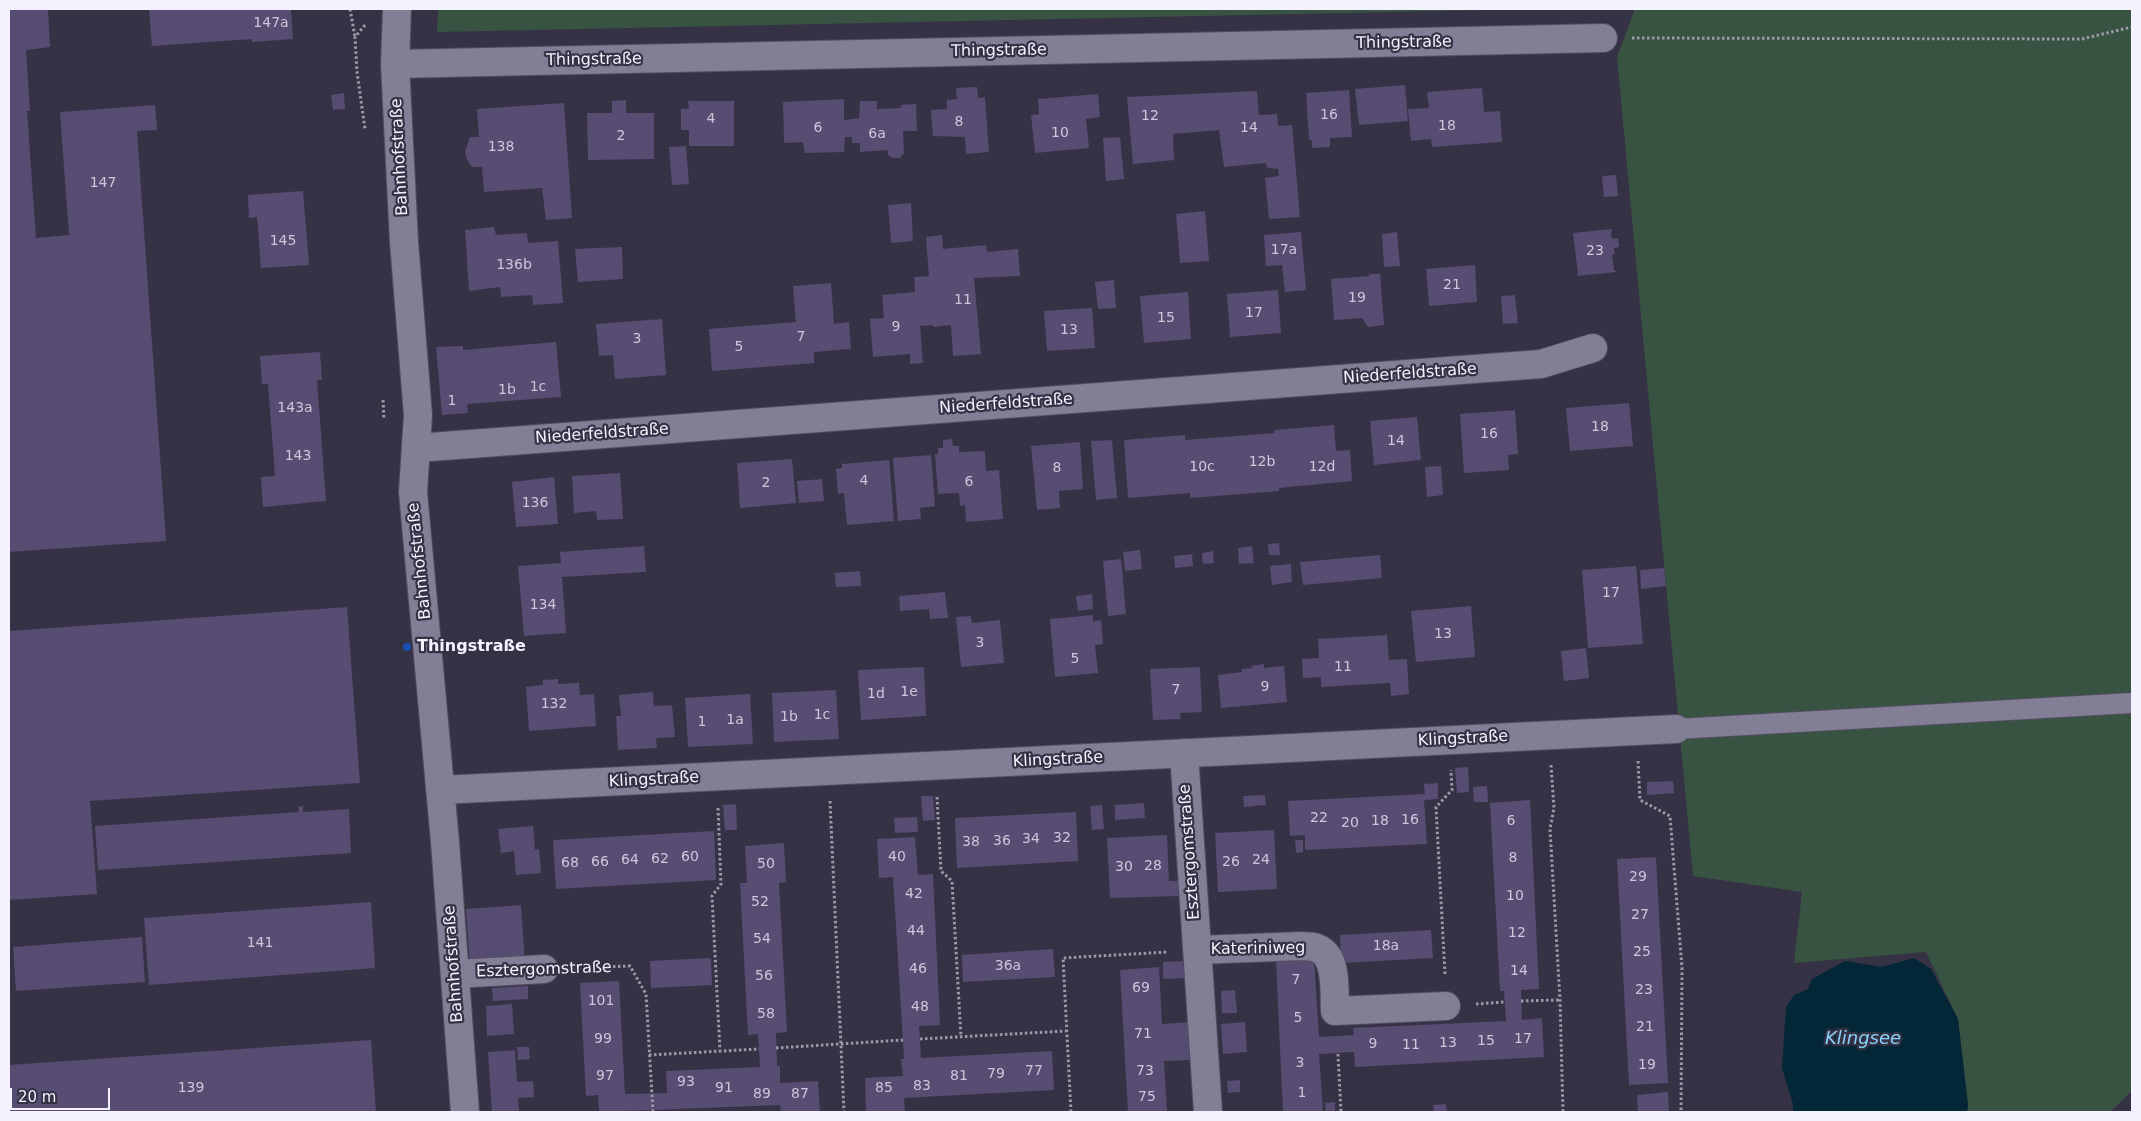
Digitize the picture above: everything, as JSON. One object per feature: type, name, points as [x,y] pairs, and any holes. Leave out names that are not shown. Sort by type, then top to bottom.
[{"type":"street","name":"Bahnhofstraße","points":[[397,9],[395,64],[404,242],[418,415],[413,500],[440,790],[465,1112]]},
{"type":"street","name":"Thingstraße","points":[[395,64],[1603,38]]},
{"type":"street","name":"Niederfeldstraße","points":[[417,448],[1541,364],[1593,348]]},
{"type":"street","name":"Klingstraße","points":[[440,790],[716,778],[1676,729]]},
{"type":"street","name":"Esztergomstraße","points":[[1184,753],[1208,1112]]},
{"type":"street","name":"Kateriniweg","points":[[1197,950],[1303,946],[1318,948],[1327,955],[1332,964],[1335,1012],[1446,1006]]},
{"type":"street","name":"Esztergomstraße","points":[[455,974],[544,970]]},
{"type":"lane","points":[[1676,729],[2132,703]]},
{"type":"path","points":[[350,9],[355,37],[360,91]]},
{"type":"path","points":[[355,37],[364,25],[365,17]]},
{"type":"path","points":[[1603,38],[2082,39],[2132,27]]},
{"type":"path","points":[[1636,730],[1640,800],[1670,816],[1682,968],[1681,1112]]},
{"type":"path","points":[[1550,734],[1554,808],[1550,829],[1560,1000],[1562,1112]]},
{"type":"path","points":[[1446,1006],[1436,807],[1452,790],[1449,740]]},
{"type":"path","points":[[936,767],[941,871],[952,882],[961,1037]]},
{"type":"path","points":[[829,772],[844,1112]]},
{"type":"path","points":[[716,778],[721,884],[712,896],[720,1051]]},
{"type":"path","points":[[1071,1112],[1063,958],[1197,950]]},
{"type":"path","name":"Esztergomstraße","points":[[544,970],[630,966],[646,994],[653,1112]]},
{"type":"path","points":[[1521,1001],[1560,1000]]},
{"type":"path","points":[[920,1039],[1066,1031]]},
{"type":"path","points":[[776,1048],[903,1040]]},
{"type":"path","points":[[650,1055],[759,1048]]},
{"type":"path","points":[[1338,1054],[1341,1112]]},
{"type":"green space","points":[[438,9],[1534,9],[437,32]]},
{"type":"green space","points":[[1635,9],[2132,9],[2132,1091],[2110,1112],[1967,1112],[1968,1105],[1958,1019],[1926,952],[1794,963],[1802,892],[1693,876],[1617,57]]},
{"type":"water","name":"Klingsee","points":[[1914,958],[1931,969],[1958,1019],[1968,1105],[1967,1112],[1793,1112],[1793,1104],[1782,1068],[1786,1007],[1794,995],[1808,989],[1812,979],[1845,961],[1882,967]]},
{"type":"building","points":[[9,9],[48,9],[50,47],[26,50],[30,111],[27,111],[36,238],[69,235],[60,112],[155,105],[157,130],[137,131],[166,541],[9,552]]},
{"type":"building","points":[[149,9],[291,9],[293,39],[252,42],[252,39],[152,46]]},
{"type":"building","points":[[1405,85],[1408,121],[1359,125],[1355,89]]},
{"type":"building","points":[[977,87],[978,98],[985,97],[989,152],[966,154],[965,137],[933,136],[931,110],[947,109],[947,100],[957,99],[956,88]]},
{"type":"building","points":[[1482,88],[1484,112],[1500,111],[1502,142],[1432,147],[1431,139],[1411,141],[1408,109],[1429,108],[1427,92]]},
{"type":"building","points":[[1349,90],[1352,137],[1330,138],[1330,147],[1312,148],[1312,140],[1309,140],[1306,93]]},
{"type":"building","points":[[1257,91],[1259,115],[1277,114],[1278,126],[1292,125],[1300,217],[1269,219],[1265,178],[1279,176],[1278,169],[1267,168],[1266,163],[1224,167],[1219,130],[1173,134],[1174,160],[1133,164],[1127,97]]},
{"type":"building","points":[[344,93],[345,109],[333,110],[331,95]]},
{"type":"building","points":[[1098,94],[1100,117],[1086,119],[1089,148],[1035,153],[1031,115],[1039,114],[1038,99]]},
{"type":"building","points":[[844,99],[844,120],[859,118],[860,101],[877,101],[877,109],[901,108],[901,105],[916,104],[917,131],[903,131],[904,153],[900,158],[892,158],[888,155],[888,150],[860,152],[860,143],[852,143],[852,137],[845,137],[844,152],[805,153],[803,142],[784,143],[783,102]]},
{"type":"building","points":[[626,100],[626,113],[654,113],[654,159],[588,160],[587,113],[612,113],[612,101]]},
{"type":"building","points":[[688,101],[734,101],[734,146],[689,146],[689,130],[681,130],[681,109],[689,109]]},
{"type":"building","points":[[564,103],[572,218],[546,220],[542,188],[484,192],[482,167],[472,167],[467,160],[465,152],[470,137],[479,137],[477,109]]},
{"type":"building","points":[[1120,137],[1124,179],[1106,181],[1103,138]]},
{"type":"building","points":[[686,146],[689,184],[672,185],[669,147]]},
{"type":"building","points":[[1616,175],[1618,196],[1604,197],[1602,176]]},
{"type":"building","points":[[303,191],[309,265],[261,268],[257,217],[249,218],[248,195]]},
{"type":"building","points":[[911,203],[913,241],[891,243],[888,205]]},
{"type":"building","points":[[1205,211],[1209,261],[1180,263],[1176,214]]},
{"type":"building","points":[[494,227],[496,235],[527,233],[528,243],[558,241],[563,303],[533,305],[532,295],[501,297],[500,287],[469,291],[465,230]]},
{"type":"building","points":[[1612,229],[1611,236],[1613,239],[1618,238],[1619,247],[1614,248],[1615,254],[1612,255],[1614,270],[1617,272],[1576,276],[1578,274],[1573,233]]},
{"type":"building","points":[[1301,232],[1306,290],[1285,292],[1282,265],[1266,266],[1264,235]]},
{"type":"building","points":[[1397,232],[1400,266],[1384,267],[1382,234]]},
{"type":"building","points":[[942,235],[943,249],[986,245],[987,252],[1018,249],[1020,276],[974,278],[981,354],[953,356],[951,325],[933,327],[933,325],[920,326],[923,363],[910,364],[910,354],[873,357],[870,319],[884,318],[882,295],[915,292],[914,277],[929,276],[926,237]]},
{"type":"building","points":[[622,247],[623,279],[578,282],[575,249]]},
{"type":"building","points":[[1475,265],[1477,302],[1429,306],[1426,269]]},
{"type":"building","points":[[1369,274],[1380,274],[1384,325],[1368,327],[1362,318],[1334,320],[1331,279],[1369,276]]},
{"type":"building","points":[[1114,280],[1116,308],[1098,309],[1095,282]]},
{"type":"building","points":[[831,283],[834,324],[849,322],[851,349],[814,352],[814,363],[712,371],[709,329],[796,322],[793,286]]},
{"type":"building","points":[[1278,290],[1281,333],[1230,337],[1227,294]]},
{"type":"building","points":[[1188,292],[1191,339],[1144,343],[1140,296]]},
{"type":"building","points":[[1515,295],[1518,323],[1503,324],[1501,296]]},
{"type":"building","points":[[1092,308],[1095,348],[1047,351],[1044,311]]},
{"type":"building","points":[[662,319],[666,375],[615,379],[613,355],[599,356],[596,324]]},
{"type":"building","points":[[556,342],[561,397],[467,404],[468,413],[442,415],[436,347],[463,346],[463,350]]},
{"type":"building","points":[[320,352],[322,380],[317,380],[326,501],[263,507],[261,477],[275,476],[268,384],[262,384],[260,356]]},
{"type":"building","points":[[1629,403],[1633,446],[1570,451],[1566,408]]},
{"type":"building","points":[[1515,410],[1518,454],[1508,455],[1509,470],[1464,473],[1460,414]]},
{"type":"building","points":[[1417,417],[1421,460],[1374,465],[1370,421]]},
{"type":"building","points":[[1334,425],[1336,451],[1350,450],[1352,481],[1279,488],[1279,491],[1190,498],[1190,493],[1128,498],[1124,440],[1185,435],[1185,440],[1275,433],[1274,430]]},
{"type":"building","points":[[952,439],[953,446],[959,446],[959,452],[985,451],[986,471],[999,470],[1003,519],[966,522],[965,505],[960,506],[959,493],[938,494],[935,454],[938,454],[938,448],[943,448],[943,440]]},
{"type":"building","points":[[1112,440],[1117,498],[1096,500],[1091,441]]},
{"type":"building","points":[[1080,442],[1083,489],[1059,491],[1060,508],[1037,510],[1031,446]]},
{"type":"building","points":[[931,455],[935,506],[920,508],[921,519],[898,521],[893,458]]},
{"type":"building","points":[[792,459],[796,503],[740,508],[737,463]]},
{"type":"building","points":[[889,460],[894,521],[847,525],[844,493],[838,494],[836,469],[842,468],[842,464]]},
{"type":"building","points":[[1441,466],[1443,495],[1427,497],[1425,467]]},
{"type":"building","points":[[620,473],[623,519],[597,520],[596,511],[574,513],[572,476]]},
{"type":"building","points":[[554,477],[558,524],[516,527],[512,482]]},
{"type":"building","points":[[822,479],[824,501],[799,503],[797,481]]},
{"type":"building","points":[[1279,543],[1280,555],[1269,555],[1268,544]]},
{"type":"building","points":[[644,546],[646,572],[562,577],[566,633],[524,636],[518,566],[561,563],[560,552]]},
{"type":"building","points":[[1252,546],[1254,563],[1239,564],[1238,548]]},
{"type":"building","points":[[1140,550],[1142,569],[1125,571],[1123,552]]},
{"type":"building","points":[[1213,551],[1214,563],[1203,564],[1202,553]]},
{"type":"building","points":[[1192,554],[1193,566],[1175,568],[1174,556]]},
{"type":"building","points":[[1380,555],[1382,578],[1303,585],[1300,562]]},
{"type":"building","points":[[1121,559],[1126,614],[1108,616],[1103,561]]},
{"type":"building","points":[[1291,564],[1292,582],[1272,585],[1270,566]]},
{"type":"building","points":[[1636,566],[1643,644],[1588,648],[1582,570]]},
{"type":"building","points":[[1664,568],[1666,586],[1641,589],[1640,570]]},
{"type":"building","points":[[860,571],[861,586],[836,587],[835,573]]},
{"type":"building","points":[[945,592],[948,618],[930,619],[929,609],[900,611],[899,596]]},
{"type":"building","points":[[1092,594],[1093,609],[1078,611],[1076,596]]},
{"type":"building","points":[[1471,606],[1475,657],[1416,662],[1411,611]]},
{"type":"building","points":[[347,607],[360,783],[90,801],[97,894],[9,900],[9,631]]},
{"type":"building","points":[[1093,615],[1093,621],[1101,620],[1103,644],[1095,645],[1098,673],[1055,677],[1050,619]]},
{"type":"building","points":[[971,616],[972,623],[1000,620],[1004,663],[961,667],[956,617]]},
{"type":"building","points":[[1387,635],[1389,660],[1407,659],[1409,694],[1391,696],[1390,683],[1321,687],[1321,677],[1303,678],[1302,659],[1319,658],[1318,639]]},
{"type":"building","points":[[1586,648],[1589,678],[1564,681],[1561,651]]},
{"type":"building","points":[[1264,664],[1264,668],[1284,666],[1287,702],[1221,708],[1218,675],[1242,672],[1242,669]]},
{"type":"building","points":[[924,667],[926,716],[861,720],[858,670]]},
{"type":"building","points":[[1200,667],[1202,712],[1180,713],[1181,719],[1153,720],[1150,669]]},
{"type":"building","points":[[558,679],[558,684],[579,683],[580,695],[594,694],[596,726],[529,731],[526,687],[543,685],[543,680]]},
{"type":"building","points":[[836,690],[839,739],[774,742],[772,693]]},
{"type":"building","points":[[653,692],[654,706],[672,705],[675,737],[656,738],[657,748],[618,750],[616,716],[621,716],[619,695]]},
{"type":"building","points":[[750,694],[753,744],[688,747],[685,698]]},
{"type":"building","points":[[1468,767],[1469,792],[1457,793],[1455,768]]},
{"type":"building","points":[[1673,781],[1674,793],[1647,795],[1647,782]]},
{"type":"building","points":[[1438,783],[1438,799],[1424,800],[1427,844],[1305,850],[1305,835],[1290,836],[1288,801],[1425,794],[1424,784]]},
{"type":"building","points":[[1487,786],[1488,802],[1474,802],[1473,787]]},
{"type":"building","points":[[1265,795],[1266,805],[1244,807],[1243,796]]},
{"type":"building","points":[[921,796],[933,796],[935,820],[923,821]]},
{"type":"building","points":[[1530,800],[1539,989],[1521,990],[1522,1020],[1542,1018],[1544,1057],[1355,1067],[1354,1052],[1319,1054],[1323,1111],[1283,1112],[1276,962],[1314,959],[1319,1037],[1354,1035],[1353,1028],[1506,1021],[1504,991],[1500,991],[1490,803]]},
{"type":"building","points":[[1144,803],[1145,818],[1115,820],[1115,805]]},
{"type":"building","points":[[736,804],[737,830],[725,830],[723,805]]},
{"type":"building","points":[[1102,805],[1104,829],[1092,830],[1090,806]]},
{"type":"building","points":[[303,806],[303,812],[349,809],[351,853],[98,870],[95,826],[299,812],[298,807]]},
{"type":"building","points":[[1076,812],[1078,861],[957,868],[955,818]]},
{"type":"building","points":[[917,817],[918,832],[895,833],[894,818]]},
{"type":"building","points":[[533,826],[535,850],[539,849],[541,873],[516,875],[514,851],[501,853],[498,829]]},
{"type":"building","points":[[1274,830],[1277,889],[1218,892],[1215,833]]},
{"type":"building","points":[[714,831],[716,880],[556,889],[553,840]]},
{"type":"building","points":[[1167,835],[1169,881],[1178,881],[1179,896],[1110,898],[1107,838]]},
{"type":"building","points":[[915,837],[918,875],[933,874],[940,1025],[919,1026],[921,1058],[1052,1051],[1054,1090],[904,1098],[905,1112],[866,1112],[865,1078],[903,1076],[901,1059],[904,1059],[893,877],[879,878],[877,839]]},
{"type":"building","points":[[1295,840],[1303,840],[1303,852],[1296,853]]},
{"type":"building","points":[[784,843],[786,882],[779,883],[787,1032],[776,1033],[777,1066],[780,1066],[780,1083],[818,1081],[820,1112],[781,1112],[780,1105],[599,1112],[598,1095],[586,1096],[580,983],[619,981],[625,1094],[667,1093],[666,1071],[760,1067],[758,1034],[748,1035],[740,883],[747,883],[745,846]]},
{"type":"building","points":[[1656,857],[1668,1083],[1629,1085],[1617,859]]},
{"type":"building","points":[[371,902],[375,968],[149,985],[144,918]]},
{"type":"building","points":[[521,905],[525,962],[470,966],[466,909]]},
{"type":"building","points":[[1431,930],[1433,958],[1341,963],[1340,935]]},
{"type":"building","points":[[142,937],[145,982],[16,991],[13,947]]},
{"type":"building","points":[[1053,949],[1055,977],[963,982],[962,955]]},
{"type":"building","points":[[711,958],[712,985],[651,988],[650,961]]},
{"type":"building","points":[[1186,961],[1187,978],[1163,979],[1163,962]]},
{"type":"building","points":[[1159,967],[1162,1024],[1191,1022],[1192,1060],[1164,1061],[1167,1112],[1128,1112],[1120,970]]},
{"type":"building","points":[[528,986],[528,999],[493,1001],[492,988]]},
{"type":"building","points":[[1235,990],[1237,1013],[1222,1013],[1221,991]]},
{"type":"building","points":[[512,1004],[514,1034],[487,1036],[486,1006]]},
{"type":"building","points":[[1245,1022],[1247,1052],[1223,1054],[1221,1024]]},
{"type":"building","points":[[371,1040],[376,1112],[9,1112],[9,1065]]},
{"type":"building","points":[[517,1047],[529,1047],[530,1059],[518,1060]]},
{"type":"building","points":[[515,1050],[517,1082],[533,1081],[534,1097],[518,1098],[519,1112],[492,1112],[488,1052]]},
{"type":"building","points":[[1240,1080],[1240,1092],[1228,1093],[1227,1081]]},
{"type":"building","points":[[1668,1092],[1669,1112],[1638,1112],[1637,1095]]},
{"type":"building","points":[[1335,1102],[1335,1112],[1326,1112],[1325,1103]]},
{"type":"building","points":[[1446,1104],[1447,1112],[1434,1112],[1433,1105]]},
{"type":"place","name":"Thingstraße","points":[[407,647]]}]
